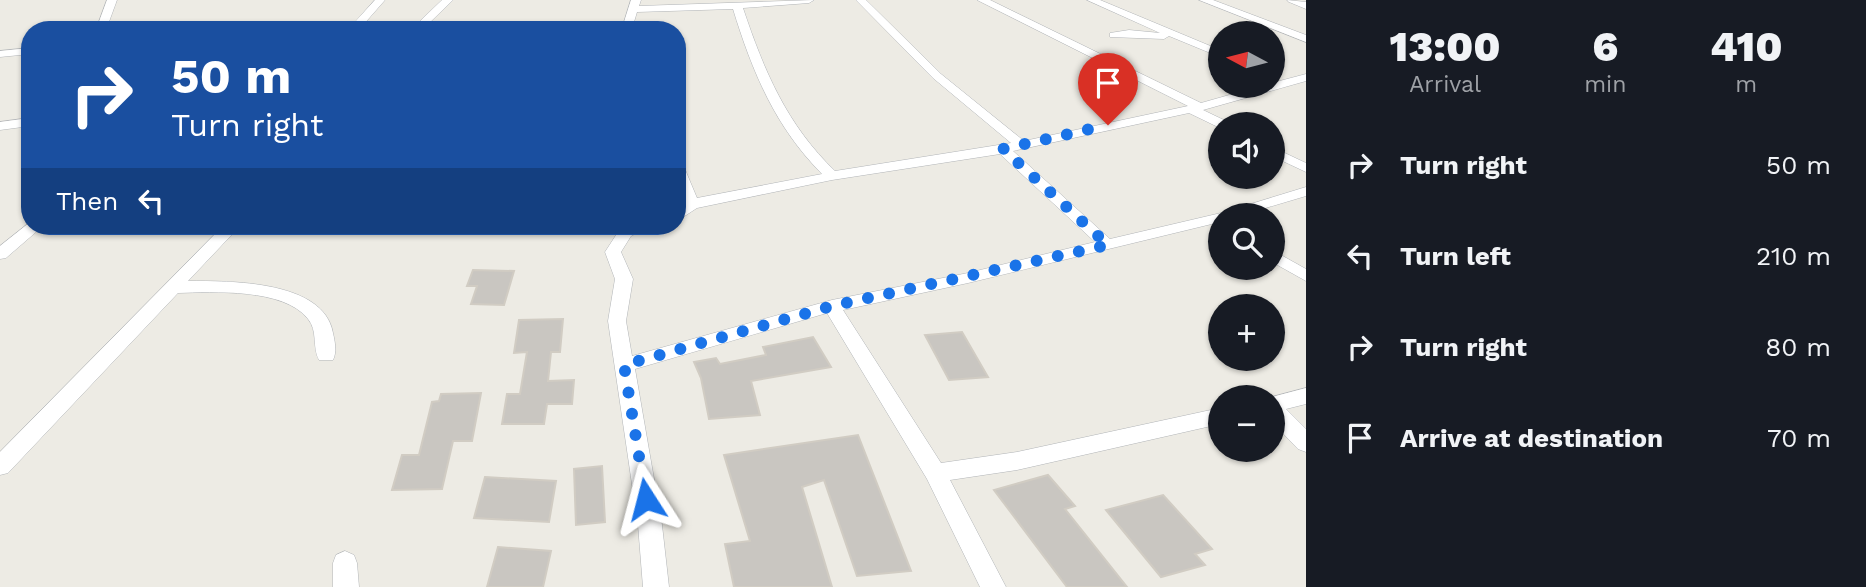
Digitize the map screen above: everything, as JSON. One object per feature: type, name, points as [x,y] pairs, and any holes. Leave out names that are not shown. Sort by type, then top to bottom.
[{"type":"street","points":[[362,21],[380,0]]},
{"type":"street","points":[[426,21],[448,0]]},
{"type":"street","points":[[635,5],[737,6],[809,0]]},
{"type":"street","points":[[861,0],[937,76],[1021,145]]},
{"type":"street","points":[[982,0],[1208,116]]},
{"type":"street","points":[[1092,0],[1208,49]]},
{"type":"street","points":[[1204,0],[1306,39]]},
{"type":"street","points":[[1292,0],[1306,6]]},
{"type":"street","points":[[105,21],[114,1]]},
{"type":"street","points":[[737,6],[757,71],[778,113],[796,140],[832,176]]},
{"type":"street","points":[[1114,35],[1129,33],[1178,36]]},
{"type":"street","points":[[0,54],[21,52]]},
{"type":"street","points":[[686,209],[692,204],[832,176],[1003,149],[1196,108],[1306,77]]},
{"type":"street","points":[[1287,83],[1306,91]]},
{"type":"street","points":[[0,126],[21,123]]},
{"type":"street","points":[[1003,149],[1108,245]]},
{"type":"street","points":[[1285,158],[1306,168]]},
{"type":"street","points":[[686,189],[692,204]]},
{"type":"street","points":[[1269,203],[1306,191]]},
{"type":"street","points":[[624,365],[832,306],[1208,222]]},
{"type":"street","points":[[0,254],[24,235]]},
{"type":"street","points":[[0,466],[223,235]]},
{"type":"street","points":[[628,235],[616,243],[613,252],[624,279],[617,312],[650,525],[656,587]]},
{"type":"street","points":[[1285,263],[1306,276]]},
{"type":"street","points":[[174,287],[231,288],[285,296],[315,315],[323,328],[326,355]]},
{"type":"street","points":[[832,306],[935,473],[993,587]]},
{"type":"street","points":[[1285,403],[1306,396]]},
{"type":"street","points":[[935,473],[1017,461],[1208,419]]},
{"type":"street","points":[[1285,421],[1306,443]]},
{"type":"building","points":[[473,270],[514,271],[504,305],[471,304],[477,286],[467,286]]},
{"type":"building","points":[[563,319],[560,352],[551,352],[548,381],[574,380],[572,404],[547,404],[544,424],[502,424],[507,394],[520,394],[527,352],[514,353],[519,320]]},
{"type":"building","points":[[962,332],[988,377],[949,380],[925,335]]},
{"type":"building","points":[[813,337],[831,367],[751,381],[760,415],[709,419],[701,378],[694,362],[716,358],[720,364],[766,355],[763,347]]},
{"type":"building","points":[[481,393],[472,441],[453,441],[442,489],[392,490],[402,455],[419,455],[432,402],[439,401],[441,394]]},
{"type":"building","points":[[858,435],[911,571],[857,576],[824,480],[802,487],[832,587],[734,587],[725,544],[750,541],[724,455]]},
{"type":"building","points":[[602,466],[605,522],[576,525],[574,469]]},
{"type":"building","points":[[1048,475],[1075,506],[1065,509],[1127,587],[1067,587],[994,490]]},
{"type":"building","points":[[485,477],[556,481],[549,522],[474,518]]},
{"type":"building","points":[[1163,495],[1212,549],[1195,554],[1205,565],[1161,577],[1106,510]]},
{"type":"building","points":[[498,547],[551,551],[543,587],[487,587]]},
{"type":"route","points":[[646,499],[624,365],[832,306],[1108,245],[1003,149],[1108,125]]}]
